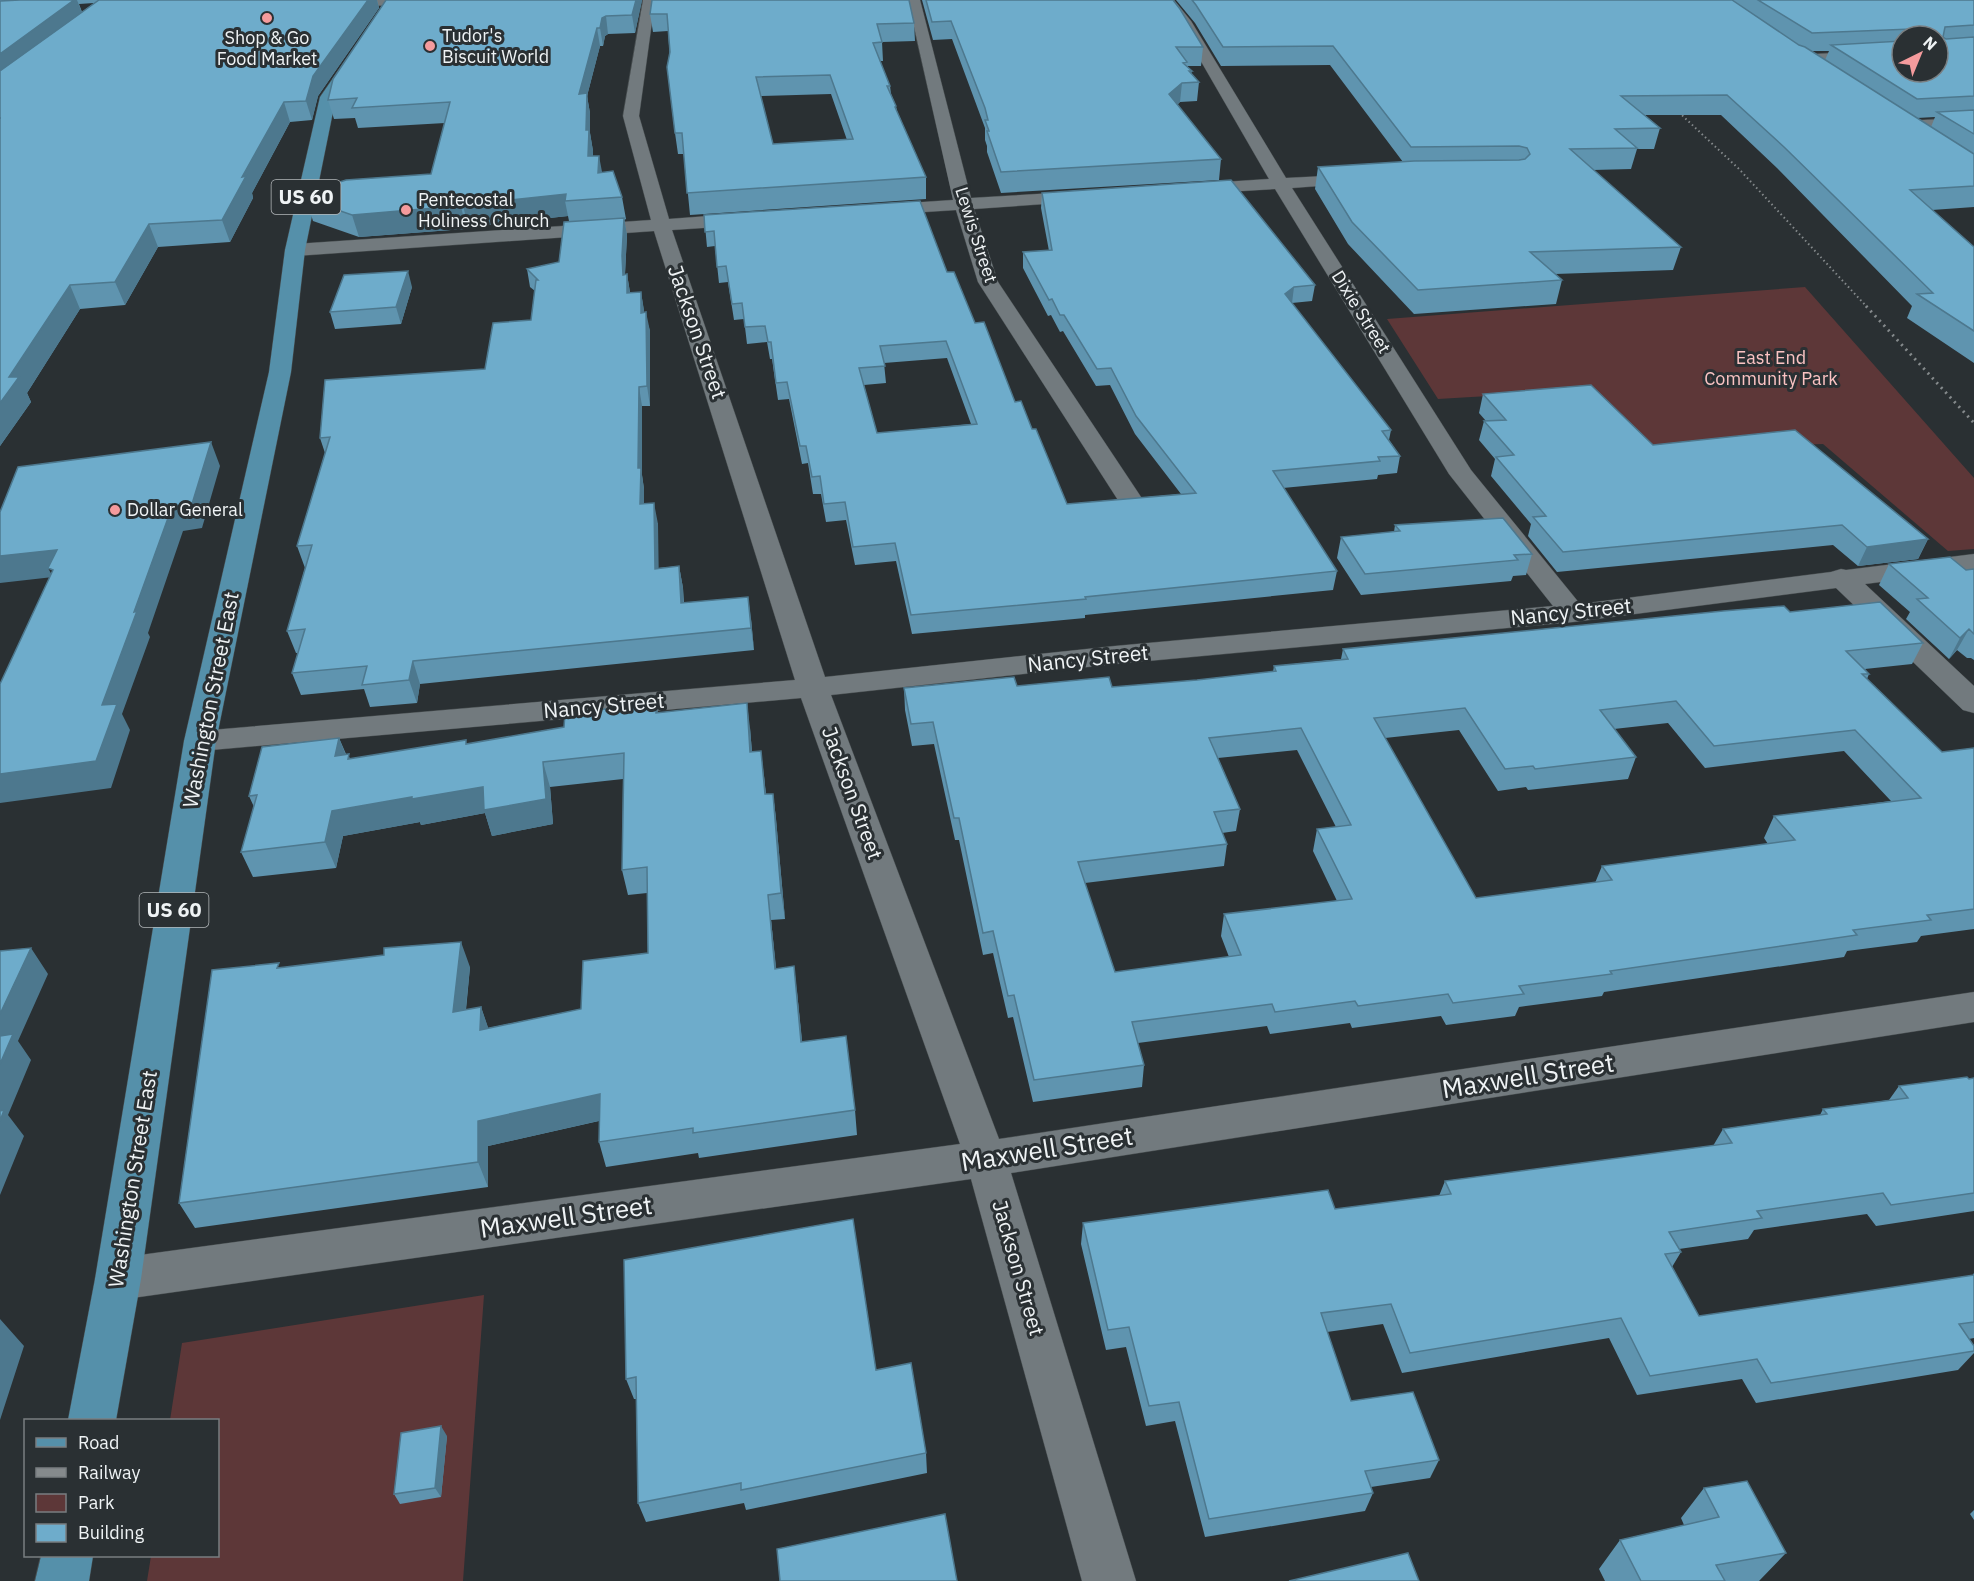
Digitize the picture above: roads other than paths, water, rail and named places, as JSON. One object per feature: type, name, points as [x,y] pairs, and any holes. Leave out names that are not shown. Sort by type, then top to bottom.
[{"type":"main road","name":"Washington Street East","points":[[92,1419],[118,1279],[200,741],[280,372],[295,250],[328,98],[392,1]]},
{"type":"main road","points":[[62,1581],[67,1557]]},
{"type":"street","points":[[314,3],[435,0]]},
{"type":"street","name":"Jackson Street","points":[[649,0],[631,116],[661,224],[813,688],[986,1159],[1109,1581]]},
{"type":"street","name":"Lewis Street","points":[[914,0],[963,204],[988,282],[1134,506]]},
{"type":"street","name":"Dixie Street","points":[[1167,0],[1186,24],[1281,184],[1461,474],[1573,613]]},
{"type":"street","points":[[1819,71],[1794,56],[1890,53]]},
{"type":"street","points":[[1926,139],[1902,123],[1974,122]]},
{"type":"street","points":[[1174,190],[1377,177]]},
{"type":"street","points":[[855,212],[1107,195]]},
{"type":"street","points":[[295,250],[765,217]]},
{"type":"street","name":"Nancy Street","points":[[200,741],[813,688],[1115,655],[1573,613],[1841,577],[1974,562]]},
{"type":"street","points":[[1841,577],[1974,703]]},
{"type":"street","name":"Maxwell Street","points":[[118,1279],[986,1159],[1974,1007]]},
{"type":"railway","points":[[1669,103],[1739,169],[1867,307]]},
{"type":"railway","points":[[1866,306],[1974,423]]},
{"type":"place","name":"Shop & Go Food Market","points":[[267,18]]},
{"type":"place","name":"Tudor's Biscuit World","points":[[430,46]]},
{"type":"place","name":"Pentecostal Holiness Church","points":[[406,210]]},
{"type":"place","name":"Dollar General","points":[[115,510]]},
{"type":"park label","name":"East End Community Park","points":[[1771,368]]}]
